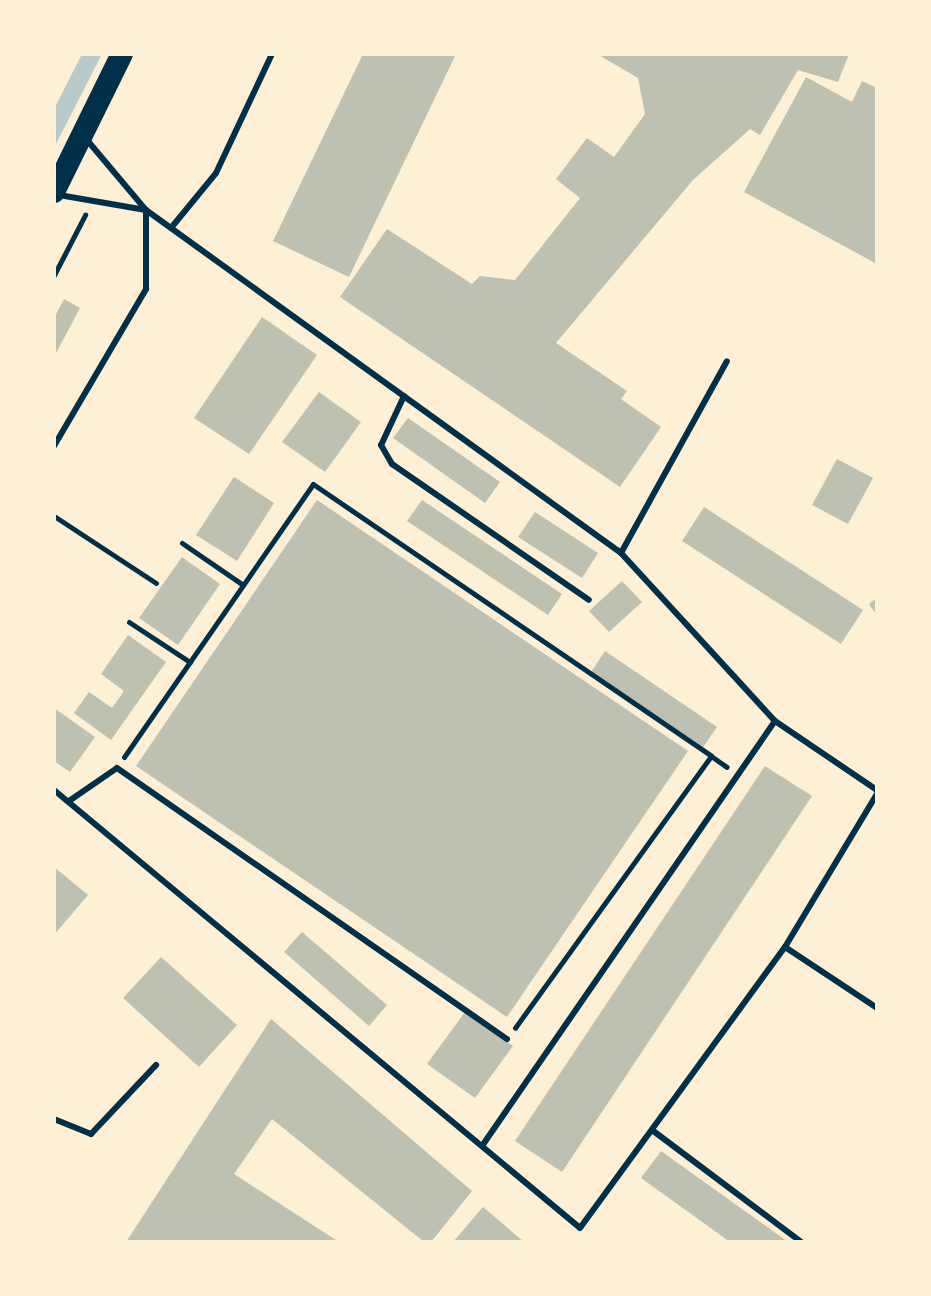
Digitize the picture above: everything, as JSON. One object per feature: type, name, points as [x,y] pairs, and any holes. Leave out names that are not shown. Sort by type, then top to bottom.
[{"type":"highway","points":[[54,193],[122,54]]},
{"type":"lane","points":[[171,228],[216,173],[272,54]]},
{"type":"lane","points":[[54,790],[580,1228],[785,947],[877,792],[775,721],[621,553],[146,210],[83,134]]},
{"type":"lane","points":[[54,193],[146,210]]},
{"type":"lane","points":[[54,446],[146,289],[146,210]]},
{"type":"lane","points":[[621,553],[727,361]]},
{"type":"lane","points":[[404,396],[381,445],[392,464],[589,600]]},
{"type":"lane","points":[[482,1146],[543,1064],[775,721]]},
{"type":"lane","points":[[69,801],[117,768],[507,1039]]},
{"type":"lane","points":[[785,947],[877,1008]]},
{"type":"lane","points":[[54,1119],[91,1134],[156,1065]]},
{"type":"lane","points":[[652,1130],[801,1242]]},
{"type":"path","points":[[54,275],[93,200]]},
{"type":"path","points":[[117,768],[313,484],[711,756],[507,1039]]},
{"type":"path","points":[[54,516],[156,583]]},
{"type":"path","points":[[182,543],[243,585]]},
{"type":"path","points":[[129,622],[190,662]]},
{"type":"shaded area","points":[[82,54],[102,54],[54,148],[54,109]]},
{"type":"building","points":[[363,54],[456,54],[349,277],[273,241]]},
{"type":"building","points":[[597,54],[849,54],[838,82],[798,70],[760,135],[750,129],[693,180],[556,343],[627,391],[621,399],[661,427],[620,487],[340,297],[387,229],[472,284],[480,276],[515,280],[580,198],[556,179],[587,138],[614,157],[645,114],[638,78]]},
{"type":"building","points":[[806,77],[852,102],[862,81],[877,88],[877,264],[744,192]]},
{"type":"building","points":[[64,299],[80,308],[54,357],[54,318]]},
{"type":"building","points":[[262,317],[317,355],[249,454],[194,418]]},
{"type":"building","points":[[319,392],[361,422],[325,472],[282,442]]},
{"type":"building","points":[[408,418],[500,482],[485,503],[393,438]]},
{"type":"building","points":[[837,459],[873,478],[848,524],[812,505]]},
{"type":"building","points":[[234,477],[274,503],[237,561],[196,535]]},
{"type":"building","points":[[317,500],[688,751],[507,1017],[136,766]]},
{"type":"building","points":[[422,500],[562,594],[548,615],[407,521]]},
{"type":"building","points":[[704,507],[863,610],[841,644],[682,541]]},
{"type":"building","points":[[535,512],[598,553],[582,578],[518,537]]},
{"type":"building","points":[[182,557],[220,584],[178,645],[139,618]]},
{"type":"building","points":[[622,581],[642,602],[609,632],[589,611]]},
{"type":"building","points":[[877,598],[877,616],[869,604]]},
{"type":"building","points":[[128,635],[166,662],[111,740],[74,713],[89,692],[112,708],[124,691],[101,674]]},
{"type":"building","points":[[605,651],[717,727],[703,747],[591,672]]},
{"type":"building","points":[[54,708],[95,737],[70,772],[54,761]]},
{"type":"building","points":[[765,766],[812,796],[562,1172],[515,1141]]},
{"type":"building","points":[[54,867],[88,895],[54,935]]},
{"type":"building","points":[[302,932],[387,1005],[369,1026],[284,952]]},
{"type":"building","points":[[161,957],[237,1025],[199,1067],[123,998]]},
{"type":"building","points":[[465,1012],[513,1046],[475,1098],[427,1064]]},
{"type":"building","points":[[271,1019],[472,1191],[431,1242],[424,1242],[272,1119],[234,1174],[339,1242],[126,1242]]},
{"type":"building","points":[[661,1151],[788,1242],[730,1242],[641,1178]]},
{"type":"building","points":[[483,1207],[524,1242],[453,1242]]}]
